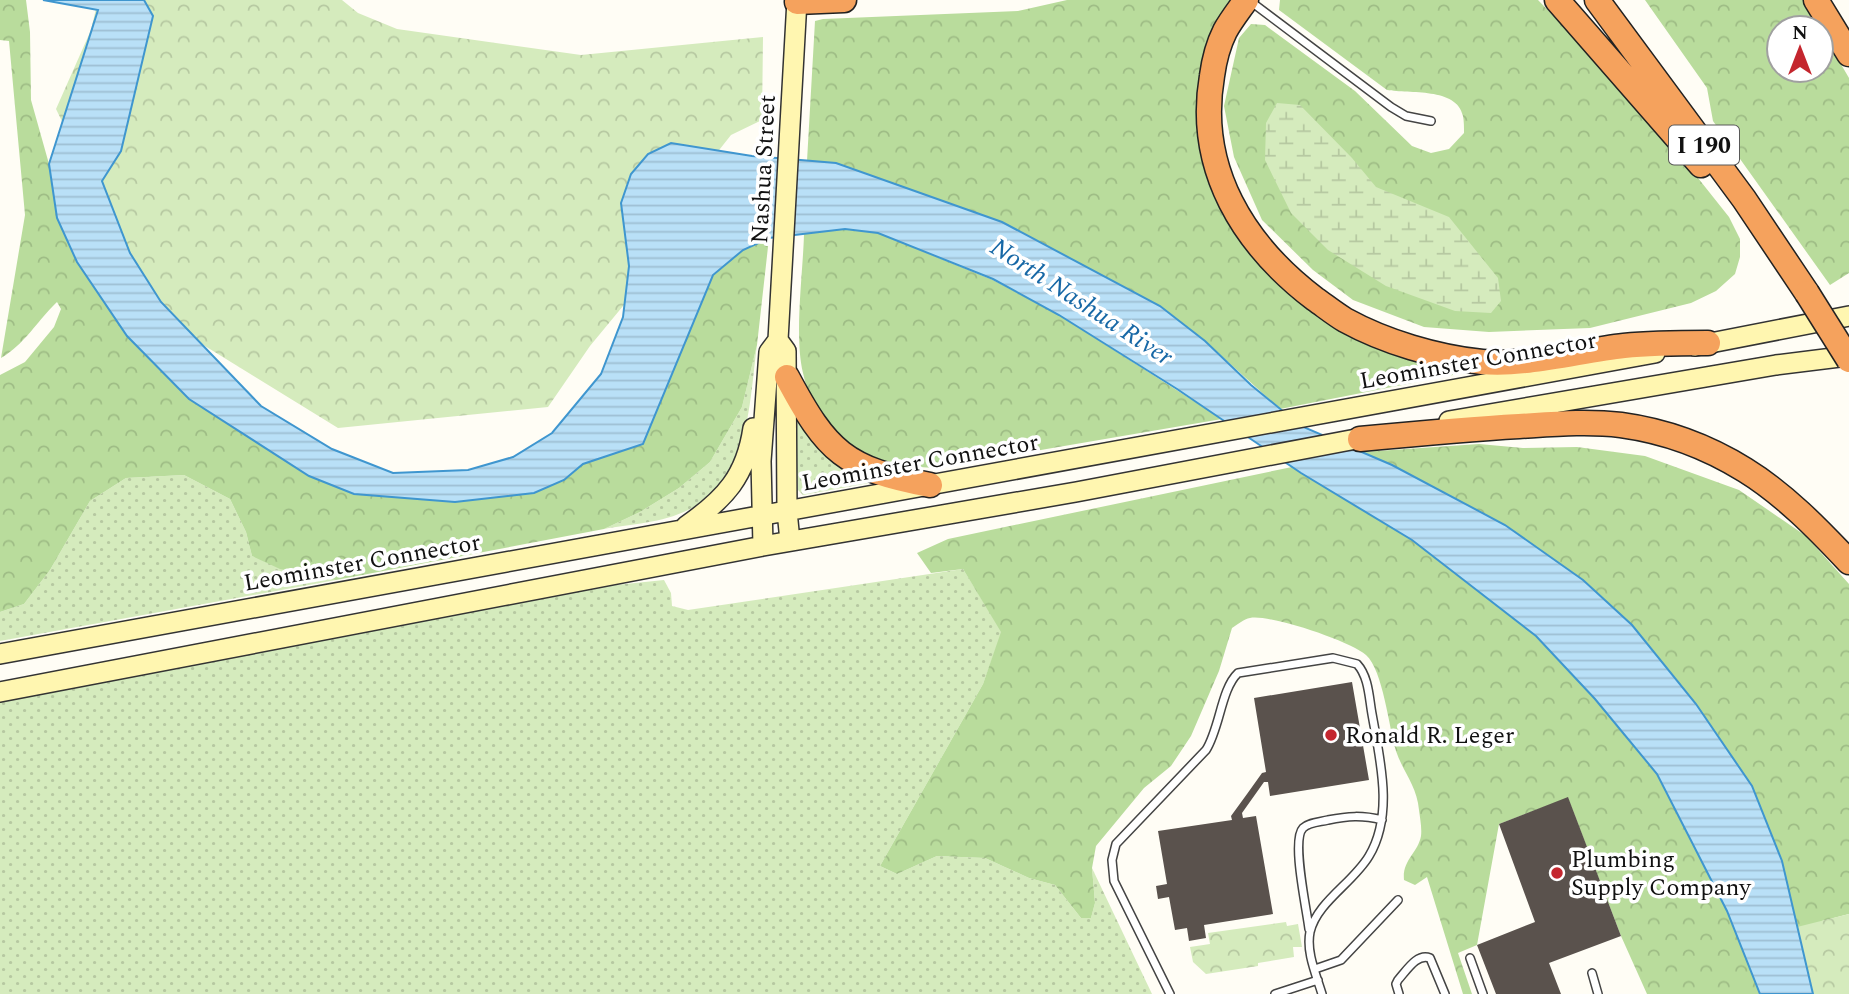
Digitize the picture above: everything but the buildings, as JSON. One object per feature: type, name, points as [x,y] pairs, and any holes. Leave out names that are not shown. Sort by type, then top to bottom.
[{"type":"highway","points":[[797,1],[844,0]]},
{"type":"highway","points":[[1247,0],[1225,30],[1215,57],[1208,100],[1210,139],[1221,181],[1243,224],[1271,262],[1342,319],[1405,345],[1484,362],[1625,346],[1708,344]]},
{"type":"highway","points":[[1556,0],[1787,264]]},
{"type":"highway","name":"I 190","points":[[1597,0],[1744,199],[1849,358]]},
{"type":"highway","points":[[1816,0],[1849,54]]},
{"type":"highway","points":[[787,377],[820,432],[855,463],[875,472],[930,485]]},
{"type":"highway","points":[[1360,439],[1444,427],[1562,423],[1637,428],[1688,442],[1722,457],[1768,486],[1849,562]]},
{"type":"main road","name":"Nashua Street","points":[[763,546],[761,461],[781,285],[797,1]]},
{"type":"main road","name":"Leominster Connector","points":[[0,654],[1708,344],[1849,316]]},
{"type":"main road","name":"Nashua Street","points":[[774,346],[786,351],[787,511],[790,541]]},
{"type":"main road","points":[[682,529],[723,498],[740,474],[751,445],[759,376],[774,346]]},
{"type":"main road","points":[[1444,427],[1776,365],[1849,358]]},
{"type":"main road","points":[[0,692],[763,546],[1360,439]]},
{"type":"lane","points":[[1247,0],[1391,107],[1406,116],[1431,121]]},
{"type":"lane","points":[[1170,994],[1114,881],[1112,860],[1120,838],[1206,750],[1214,736],[1229,685],[1235,675],[1333,658],[1357,664],[1366,679],[1381,765],[1382,821],[1369,856],[1357,873],[1320,911],[1310,933]]},
{"type":"lane","points":[[1322,994],[1310,952],[1310,933],[1298,847],[1300,832],[1308,824],[1348,816],[1382,821]]},
{"type":"lane","points":[[1315,969],[1341,960],[1398,900]]},
{"type":"lane","points":[[1399,994],[1396,984],[1398,980],[1420,957],[1426,956],[1430,958],[1445,994]]},
{"type":"lane","points":[[1470,958],[1483,994]]},
{"type":"lane","points":[[1592,973],[1598,994]]},
{"type":"lane","points":[[1275,994],[1318,980]]},
{"type":"green space","points":[[0,0],[26,0],[30,32],[31,100],[49,164],[57,218],[77,262],[127,336],[189,399],[309,476],[564,480],[583,464],[643,444],[713,275],[743,250],[769,238],[757,345],[742,407],[710,462],[679,488],[640,512],[604,529],[336,580],[280,569],[252,556],[246,532],[230,499],[184,475],[126,478],[90,501],[50,570],[24,604],[0,612],[0,375],[25,362],[54,327],[61,309],[57,302],[24,339],[1,358],[25,215],[9,41],[0,40]]},
{"type":"green space","points":[[98,0],[342,0],[358,13],[397,29],[581,55],[763,37],[762,120],[731,135],[693,183],[642,283],[590,346],[548,407],[338,428],[158,317],[56,109],[91,30]]},
{"type":"green space","points":[[1067,0],[1233,0],[1201,133],[1286,284],[1457,368],[1458,374],[1280,409],[1205,341],[1160,306],[1002,222],[836,163],[807,161],[815,21],[1018,11]]},
{"type":"green space","points":[[1280,0],[1538,0],[1640,105],[1729,217],[1740,239],[1740,257],[1735,274],[1716,291],[1691,303],[1590,328],[1489,332],[1424,327],[1353,300],[1313,270],[1262,220],[1234,157],[1224,106],[1239,38],[1251,24],[1265,25],[1355,91],[1412,146],[1431,153],[1449,149],[1464,133],[1463,116],[1452,100],[1442,96],[1387,90],[1279,10]]},
{"type":"green space","points":[[1645,0],[1803,0],[1812,14],[1765,14],[1765,84],[1835,84],[1835,54],[1849,78],[1849,273],[1830,285],[1713,121],[1707,88]]},
{"type":"green space","points":[[1277,103],[1300,105],[1352,158],[1376,187],[1449,217],[1498,278],[1501,301],[1491,313],[1455,311],[1386,286],[1328,250],[1291,213],[1265,160],[1266,123]]},
{"type":"green space","points":[[845,229],[878,233],[993,280],[1059,315],[1222,419],[935,468],[903,466],[869,455],[853,446],[826,422],[808,391],[800,358],[799,323],[804,234]]},
{"type":"green space","points":[[757,345],[743,439],[724,480],[708,497],[688,510],[657,520],[604,529],[640,512],[679,488],[710,462],[742,407]]},
{"type":"green space","points":[[794,413],[870,479],[869,483],[803,495],[798,490]]},
{"type":"green space","points":[[1479,444],[1523,448],[1577,447],[1645,456],[1739,490],[1806,536],[1849,584],[1849,914],[1822,921],[1813,994],[1782,861],[1752,786],[1696,704],[1632,625],[1583,580],[1505,525],[1363,452]]},
{"type":"green space","points":[[1292,467],[1412,540],[1536,636],[1595,699],[1657,774],[1727,911],[1760,994],[1647,994],[1621,936],[1568,798],[1499,824],[1477,945],[1458,953],[1472,994],[1463,994],[1427,877],[1415,885],[1404,880],[1405,867],[1421,836],[1419,810],[1416,794],[1396,751],[1381,686],[1372,662],[1357,649],[1328,636],[1274,620],[1248,619],[1232,628],[1219,671],[1191,736],[1171,766],[1144,788],[1096,846],[1092,868],[1095,903],[1091,918],[1081,918],[1055,885],[1029,878],[985,858],[937,856],[897,874],[880,866],[983,684],[1001,632],[963,569],[931,573],[917,553],[948,539]]},
{"type":"green space","points":[[184,475],[230,499],[246,532],[252,556],[336,580],[0,641],[0,612],[24,604],[50,570],[90,501],[126,478]]},
{"type":"green space","points":[[963,569],[1002,632],[983,684],[880,866],[897,874],[937,856],[985,858],[1029,878],[1055,885],[1081,918],[1091,918],[1095,903],[1092,868],[1152,994],[0,994],[0,697],[616,585],[664,580],[671,593],[672,606],[688,610]]},
{"type":"green space","points":[[1849,914],[1849,994],[1813,994],[1797,927]]},
{"type":"green space","points":[[1286,922],[1287,926],[1298,924],[1302,947],[1293,947],[1294,957],[1206,974],[1193,962],[1190,947],[1210,944],[1208,933]]},
{"type":"water","name":"North Nashua River","points":[[43,0],[144,0],[153,16],[121,151],[102,181],[130,253],[161,302],[261,406],[332,449],[393,473],[468,470],[513,457],[552,433],[601,374],[623,317],[629,266],[621,203],[631,174],[648,154],[671,143],[752,156],[836,163],[1002,222],[1160,306],[1205,341],[1251,385],[1301,426],[1392,465],[1505,525],[1583,580],[1632,625],[1696,704],[1752,786],[1782,861],[1813,994],[1760,994],[1727,911],[1657,774],[1595,699],[1536,636],[1412,540],[1301,473],[1177,389],[1059,315],[993,279],[878,233],[845,229],[769,238],[743,250],[713,275],[643,444],[583,464],[564,480],[534,493],[455,502],[354,494],[309,476],[189,399],[127,336],[77,262],[57,218],[49,164],[98,10]]},
{"type":"place","name":"Ronald R. Leger","points":[[1331,735]]},
{"type":"place","name":"Plumbing Supply Company","points":[[1557,873]]}]
